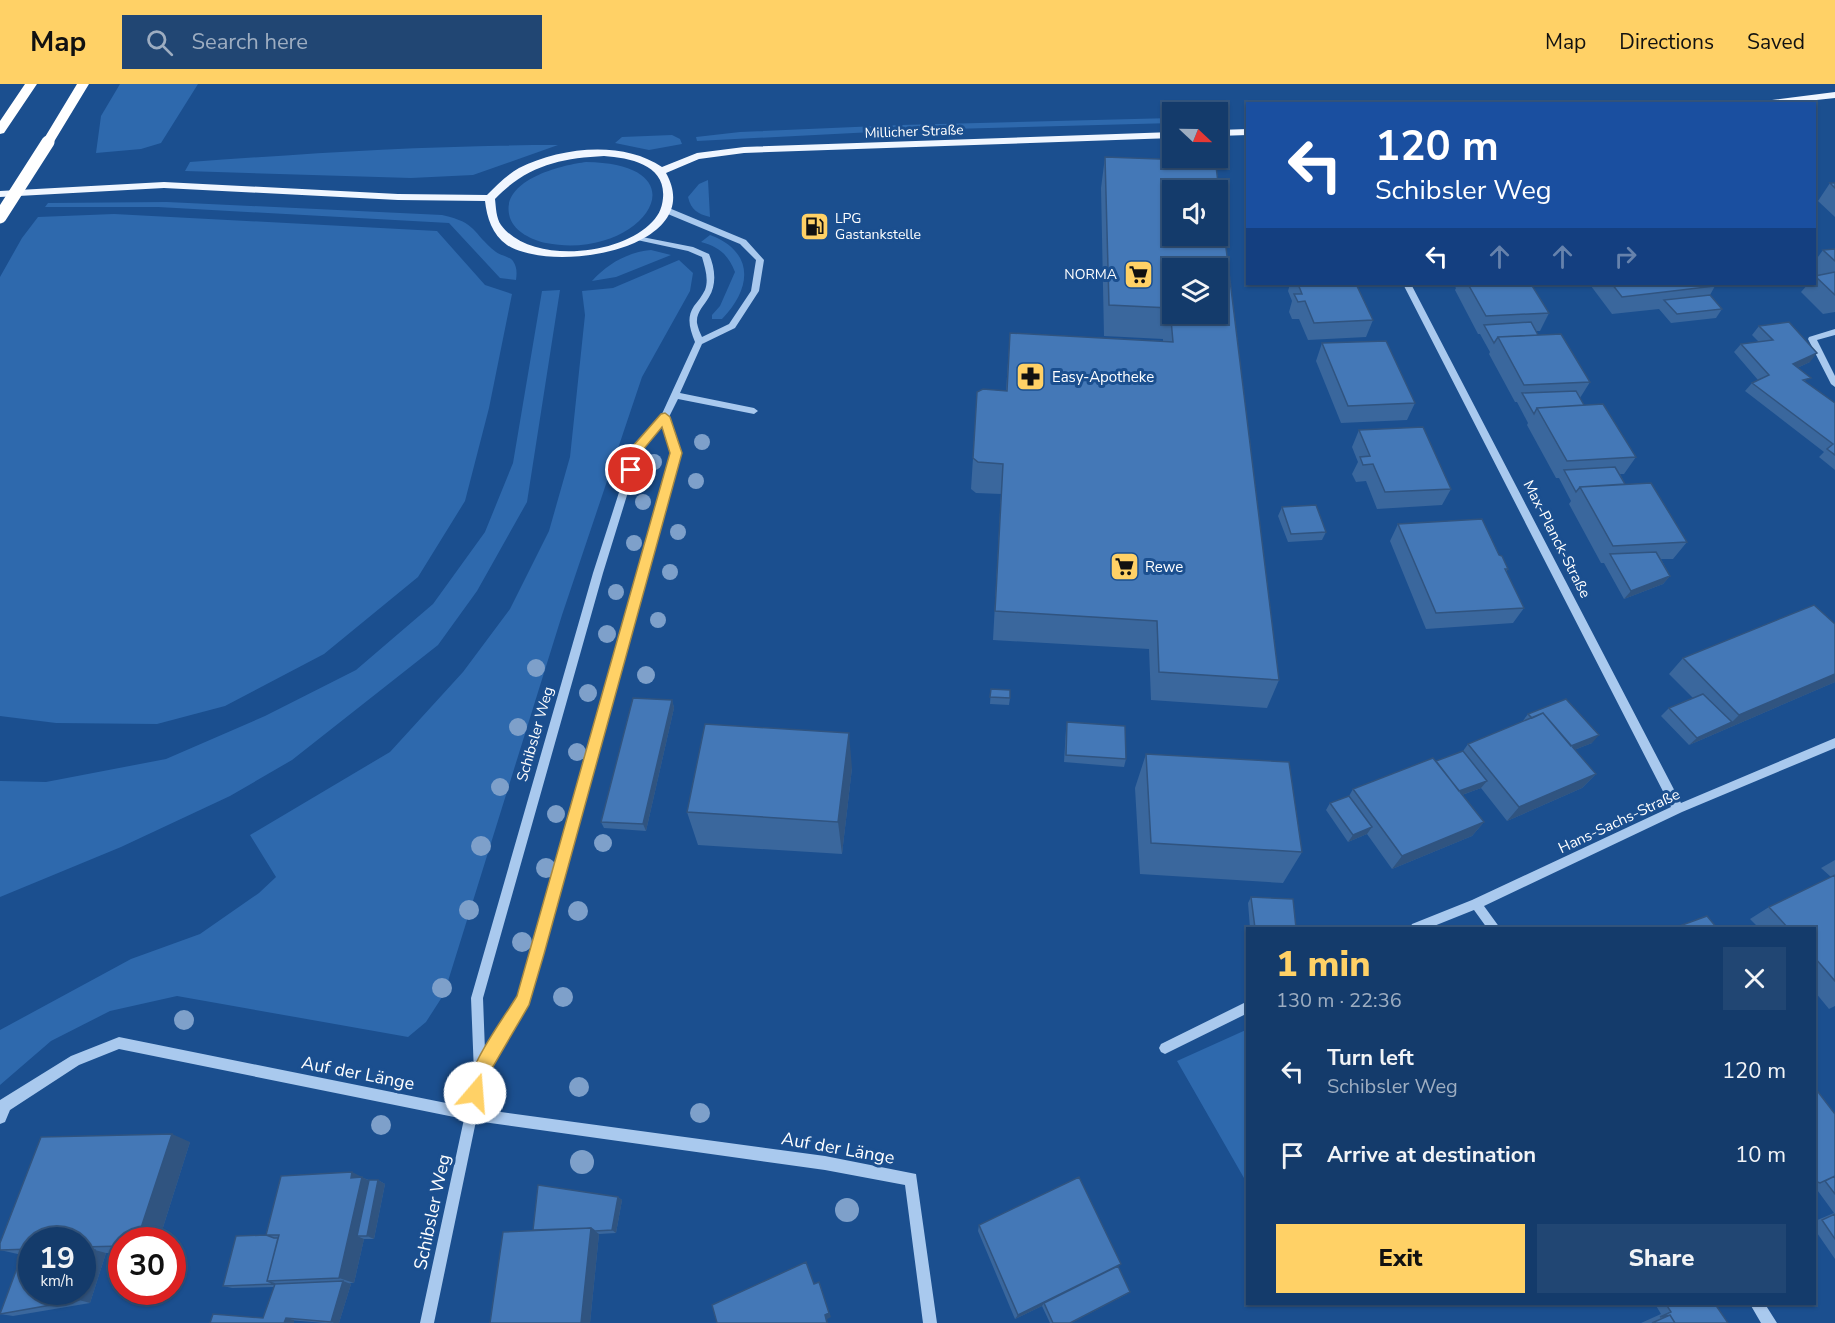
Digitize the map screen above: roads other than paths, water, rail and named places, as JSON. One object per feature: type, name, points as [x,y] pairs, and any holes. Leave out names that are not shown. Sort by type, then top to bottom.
[{"type":"highway","points":[[0,130],[31,84]]},
{"type":"highway","points":[[0,217],[83,84]]},
{"type":"main road","points":[[1765,102],[1835,95]]},
{"type":"main road","points":[[1228,133],[1246,132]]},
{"type":"main road","name":"Millicher Straße","points":[[659,172],[697,156],[727,151],[1162,135]]},
{"type":"main road","points":[[0,194],[164,185],[398,197],[490,198],[507,181],[526,169],[549,159],[574,153],[601,152],[625,155],[646,163],[659,172],[669,185],[670,197],[666,210],[657,224],[637,238],[604,251],[583,254],[540,253],[525,249],[504,237],[494,224],[490,198]]},
{"type":"street","points":[[637,238],[690,249],[706,256],[712,273],[711,289],[694,314],[693,323],[699,342],[732,326],[755,291],[759,278],[760,260],[743,242],[666,210]]},
{"type":"street","name":"Max-Planck-Straße","points":[[1408,285],[1678,809]]},
{"type":"street","points":[[1835,332],[1812,339],[1835,384]]},
{"type":"street","name":"Schibsler Weg","points":[[427,1323],[480,1072],[477,998],[637,449],[665,417],[699,342]]},
{"type":"street","points":[[674,395],[754,411]]},
{"type":"street","name":"Schibsler Weg","points":[[480,1072],[524,999],[676,453],[665,417]]},
{"type":"street","name":"Hans-Sachs-Straße","points":[[1418,927],[1476,904],[1678,809],[1835,743]]},
{"type":"street","points":[[1476,904],[1493,927]]},
{"type":"street","points":[[1165,1048],[1246,1008]]},
{"type":"street","name":"Auf der Länge","points":[[0,1117],[5,1105],[75,1060],[119,1043],[471,1114],[825,1162],[911,1179],[930,1323]]},
{"type":"street","points":[[1758,1305],[1770,1323]]},
{"type":"place","name":"LPG Gastankstelle","points":[[814,226]]},
{"type":"place","name":"NORMA","points":[[1138,274]]},
{"type":"place","name":"Easy-Apotheke","points":[[1031,377]]},
{"type":"place","name":"Rewe","points":[[1124,567]]}]
